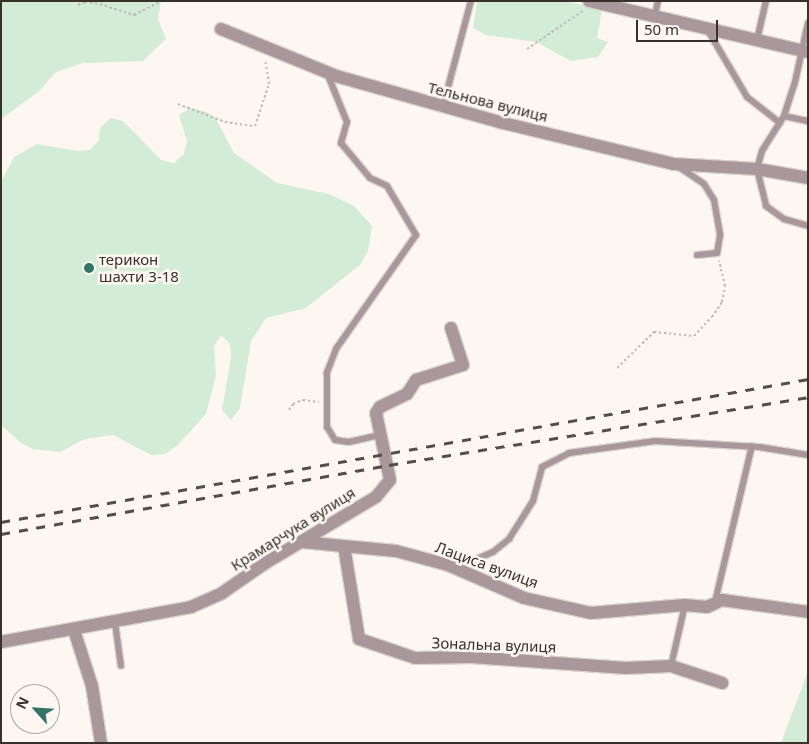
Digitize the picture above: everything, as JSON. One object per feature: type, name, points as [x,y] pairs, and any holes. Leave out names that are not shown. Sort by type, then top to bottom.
[{"type":"street","points":[[594,2],[804,51]]},
{"type":"street","name":"Тельнова вулиця","points":[[221,29],[326,72],[443,108],[674,164],[757,169],[808,178]]},
{"type":"street","name":"Крамарчука вулиця","points":[[1,642],[115,623],[191,607],[222,593],[385,489],[390,480],[389,465],[376,413],[380,408],[407,394],[416,380],[463,365],[451,328]]},
{"type":"street","name":"Лациса вулиця","points":[[302,542],[396,551],[448,565],[524,598],[591,613],[685,605],[708,607],[722,600],[808,612]]},
{"type":"street","name":"Зональна вулиця","points":[[344,546],[359,639],[415,658],[471,658],[626,668],[671,666],[722,683]]},
{"type":"street","points":[[74,630],[92,686],[102,743]]},
{"type":"lane","points":[[443,108],[471,1]]},
{"type":"lane","points":[[655,15],[658,1]]},
{"type":"lane","points":[[757,40],[766,1]]},
{"type":"lane","points":[[808,23],[804,51],[784,116],[762,151],[757,169],[766,206],[784,219],[808,226]]},
{"type":"lane","points":[[706,27],[748,97],[780,124]]},
{"type":"lane","points":[[326,72],[347,122],[341,143],[370,178],[387,186],[416,235],[336,349],[327,374],[326,427],[335,440],[349,442],[380,435]]},
{"type":"lane","points":[[784,116],[808,121]]},
{"type":"lane","points":[[674,164],[704,184],[714,200],[720,235],[717,252],[697,255]]},
{"type":"lane","points":[[448,565],[468,563],[494,552],[509,539],[532,501],[542,467],[569,453],[655,441],[752,446],[808,455]]},
{"type":"lane","points":[[714,603],[752,446]]},
{"type":"lane","points":[[671,666],[685,605]]},
{"type":"lane","points":[[115,623],[121,666]]},
{"type":"path","points":[[78,5],[85,2],[100,4],[134,14],[161,1]]},
{"type":"path","points":[[527,49],[594,2]]},
{"type":"path","points":[[178,104],[225,122],[255,126],[269,84],[262,45]]},
{"type":"path","points":[[617,368],[654,332],[694,336],[712,317],[722,302],[725,286],[717,252]]},
{"type":"path","points":[[289,410],[293,404],[303,400],[326,404]]},
{"type":"green space","points":[[1,1],[161,1],[158,19],[166,39],[143,61],[83,63],[56,72],[37,93],[1,119]]},
{"type":"green space","points":[[477,1],[566,1],[602,10],[597,38],[608,42],[598,57],[571,61],[536,42],[486,35],[473,28]]},
{"type":"green space","points":[[190,108],[204,111],[215,117],[234,153],[277,183],[329,194],[354,206],[372,226],[368,251],[361,264],[306,308],[266,318],[251,341],[240,408],[231,420],[222,410],[231,357],[230,344],[221,335],[214,346],[216,375],[206,414],[177,446],[165,454],[151,455],[113,435],[85,439],[60,452],[33,449],[21,443],[1,425],[1,182],[14,157],[37,144],[77,151],[90,150],[99,140],[100,128],[110,118],[123,121],[161,160],[174,163],[184,154],[187,141],[179,115]]},
{"type":"green space","points":[[808,671],[808,743],[781,743]]},
{"type":"railway","points":[[1,522],[808,379]]},
{"type":"railway","points":[[1,534],[389,465],[808,397]]},
{"type":"place","name":"терикон шахти 3-18","points":[[89,268]]}]
